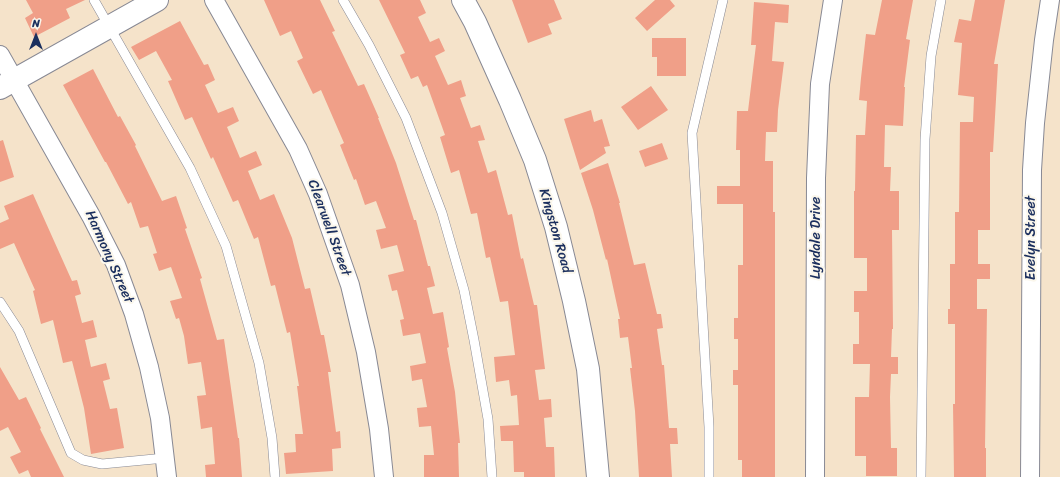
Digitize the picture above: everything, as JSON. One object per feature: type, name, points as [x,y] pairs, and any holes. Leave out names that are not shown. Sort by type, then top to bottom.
[{"type":"street","points":[[7,84],[157,0]]},
{"type":"street","name":"Clearwell Street","points":[[214,0],[298,149],[323,208],[350,285],[366,352],[379,429],[384,477]]},
{"type":"street","name":"Kingston Road","points":[[463,0],[475,22],[535,160],[556,228],[574,301],[588,369],[598,477]]},
{"type":"street","name":"Lyndale Drive","points":[[815,477],[816,178],[820,84],[833,0]]},
{"type":"street","name":"Evelyn Street","points":[[1030,477],[1032,170],[1035,123],[1050,0]]},
{"type":"street","name":"Harmony Street","points":[[0,55],[7,84],[91,216],[116,265],[134,314],[149,367],[160,418],[167,477]]},
{"type":"lane","points":[[94,0],[190,168],[226,246],[259,363],[272,438],[275,477]]},
{"type":"lane","points":[[343,0],[369,45],[406,118],[442,213],[464,290],[474,340],[488,419],[492,477]]},
{"type":"lane","points":[[708,477],[709,427],[692,133],[723,0]]},
{"type":"lane","points":[[921,477],[925,139],[931,56],[941,0]]},
{"type":"lane","points":[[0,302],[19,331],[71,453],[83,460],[102,464],[165,458]]},
{"type":"building","points":[[26,0],[85,0],[66,9],[70,18],[34,37],[25,18],[33,13]]},
{"type":"building","points":[[264,0],[320,0],[335,31],[332,32],[358,86],[364,84],[379,118],[396,163],[414,220],[416,220],[428,266],[430,266],[435,286],[427,288],[433,314],[443,312],[449,347],[447,348],[455,392],[460,443],[458,443],[459,477],[424,477],[424,455],[434,455],[431,426],[419,427],[417,408],[427,407],[422,379],[412,381],[410,366],[426,363],[420,333],[403,336],[400,320],[404,319],[397,290],[392,291],[388,275],[404,271],[397,245],[381,249],[376,230],[386,228],[376,201],[365,205],[356,179],[354,180],[340,145],[344,143],[321,90],[313,94],[297,61],[303,58],[291,31],[280,36]]},
{"type":"building","points":[[379,0],[420,0],[426,13],[418,17],[430,42],[439,38],[445,51],[435,56],[448,85],[461,80],[466,96],[460,98],[471,128],[480,125],[485,140],[478,141],[488,173],[496,170],[508,215],[512,214],[521,259],[523,258],[534,305],[537,305],[545,369],[535,370],[539,400],[551,399],[552,417],[544,418],[546,447],[554,447],[555,477],[524,477],[524,472],[514,472],[513,441],[501,441],[500,426],[519,425],[517,395],[511,396],[509,380],[496,382],[494,357],[515,355],[508,301],[500,302],[490,257],[486,258],[477,213],[471,214],[459,170],[451,173],[440,137],[445,135],[427,85],[423,87],[418,76],[411,79],[400,55],[405,53]]},
{"type":"building","points":[[512,0],[554,0],[562,19],[548,24],[552,34],[528,43]]},
{"type":"building","points":[[655,0],[670,0],[675,6],[647,31],[635,18]]},
{"type":"building","points":[[882,0],[913,0],[906,39],[910,40],[904,87],[903,126],[885,125],[884,167],[891,167],[890,191],[899,191],[899,230],[892,230],[893,329],[891,357],[898,357],[898,374],[891,374],[890,397],[891,448],[897,448],[897,476],[866,476],[866,456],[855,456],[855,397],[869,397],[870,364],[853,364],[853,344],[859,344],[859,312],[854,312],[854,291],[867,291],[867,258],[854,258],[854,191],[856,135],[865,135],[867,101],[859,100],[866,34],[875,35]]},
{"type":"building","points":[[975,0],[1005,0],[994,64],[998,64],[993,152],[990,152],[990,230],[978,230],[978,264],[990,264],[990,279],[977,279],[977,309],[987,309],[986,477],[954,477],[953,404],[955,404],[955,324],[948,324],[948,309],[950,309],[950,264],[955,264],[955,212],[959,212],[960,122],[973,122],[974,97],[958,95],[962,43],[954,42],[959,19],[971,21]]},
{"type":"building","points":[[754,2],[789,5],[788,23],[775,22],[772,61],[784,62],[777,132],[766,132],[765,161],[773,161],[773,212],[775,212],[775,477],[742,477],[742,460],[738,460],[738,385],[733,385],[733,370],[738,370],[738,339],[734,339],[734,318],[738,318],[738,265],[743,265],[743,204],[717,204],[717,186],[740,186],[740,150],[736,150],[737,111],[748,111],[756,45],[751,45]]},
{"type":"building","points":[[180,21],[204,65],[208,64],[215,80],[205,85],[218,113],[233,107],[239,121],[227,127],[240,158],[256,151],[262,165],[248,171],[260,200],[274,194],[292,238],[305,289],[310,288],[321,335],[324,335],[331,372],[328,372],[336,432],[340,431],[341,448],[332,449],[333,471],[286,474],[284,453],[296,452],[295,434],[303,434],[297,386],[299,386],[290,332],[287,333],[275,285],[271,286],[258,237],[254,239],[238,200],[233,202],[213,157],[211,159],[192,117],[185,120],[168,81],[172,80],[156,51],[139,60],[131,47]]},
{"type":"building","points":[[652,38],[686,38],[686,76],[657,76],[657,57],[652,57]]},
{"type":"building","points":[[93,69],[118,117],[120,116],[136,145],[135,146],[162,201],[176,196],[187,228],[185,229],[202,278],[200,279],[217,340],[224,339],[239,438],[242,477],[206,477],[205,465],[215,464],[212,427],[201,429],[197,396],[206,395],[201,362],[188,364],[184,336],[179,318],[176,319],[170,301],[182,298],[171,267],[159,271],[153,254],[157,253],[148,226],[140,228],[131,202],[128,204],[63,85]]},
{"type":"building","points":[[651,86],[668,110],[638,130],[621,107]]},
{"type":"building","points":[[591,110],[594,122],[602,119],[610,146],[604,147],[606,153],[580,170],[564,119]]},
{"type":"building","points":[[3,140],[14,177],[0,182],[0,141]]},
{"type":"building","points":[[662,143],[668,159],[645,167],[639,151]]},
{"type":"building","points":[[608,163],[620,203],[634,265],[645,263],[657,314],[661,314],[663,328],[657,329],[662,365],[664,365],[669,428],[677,428],[678,444],[670,444],[672,477],[639,477],[635,411],[630,368],[632,368],[628,337],[620,338],[618,319],[620,319],[607,259],[606,260],[593,210],[581,173]]},
{"type":"building","points":[[33,194],[72,281],[77,280],[81,294],[75,296],[82,323],[93,320],[97,337],[85,340],[91,367],[106,363],[110,379],[103,381],[110,409],[117,408],[124,448],[91,454],[84,408],[72,361],[63,363],[53,320],[41,324],[33,291],[35,290],[14,243],[0,249],[0,223],[9,219],[4,206]]},
{"type":"building","points":[[0,367],[19,400],[26,397],[64,477],[31,477],[28,470],[19,474],[10,457],[21,452],[8,427],[0,431]]}]
